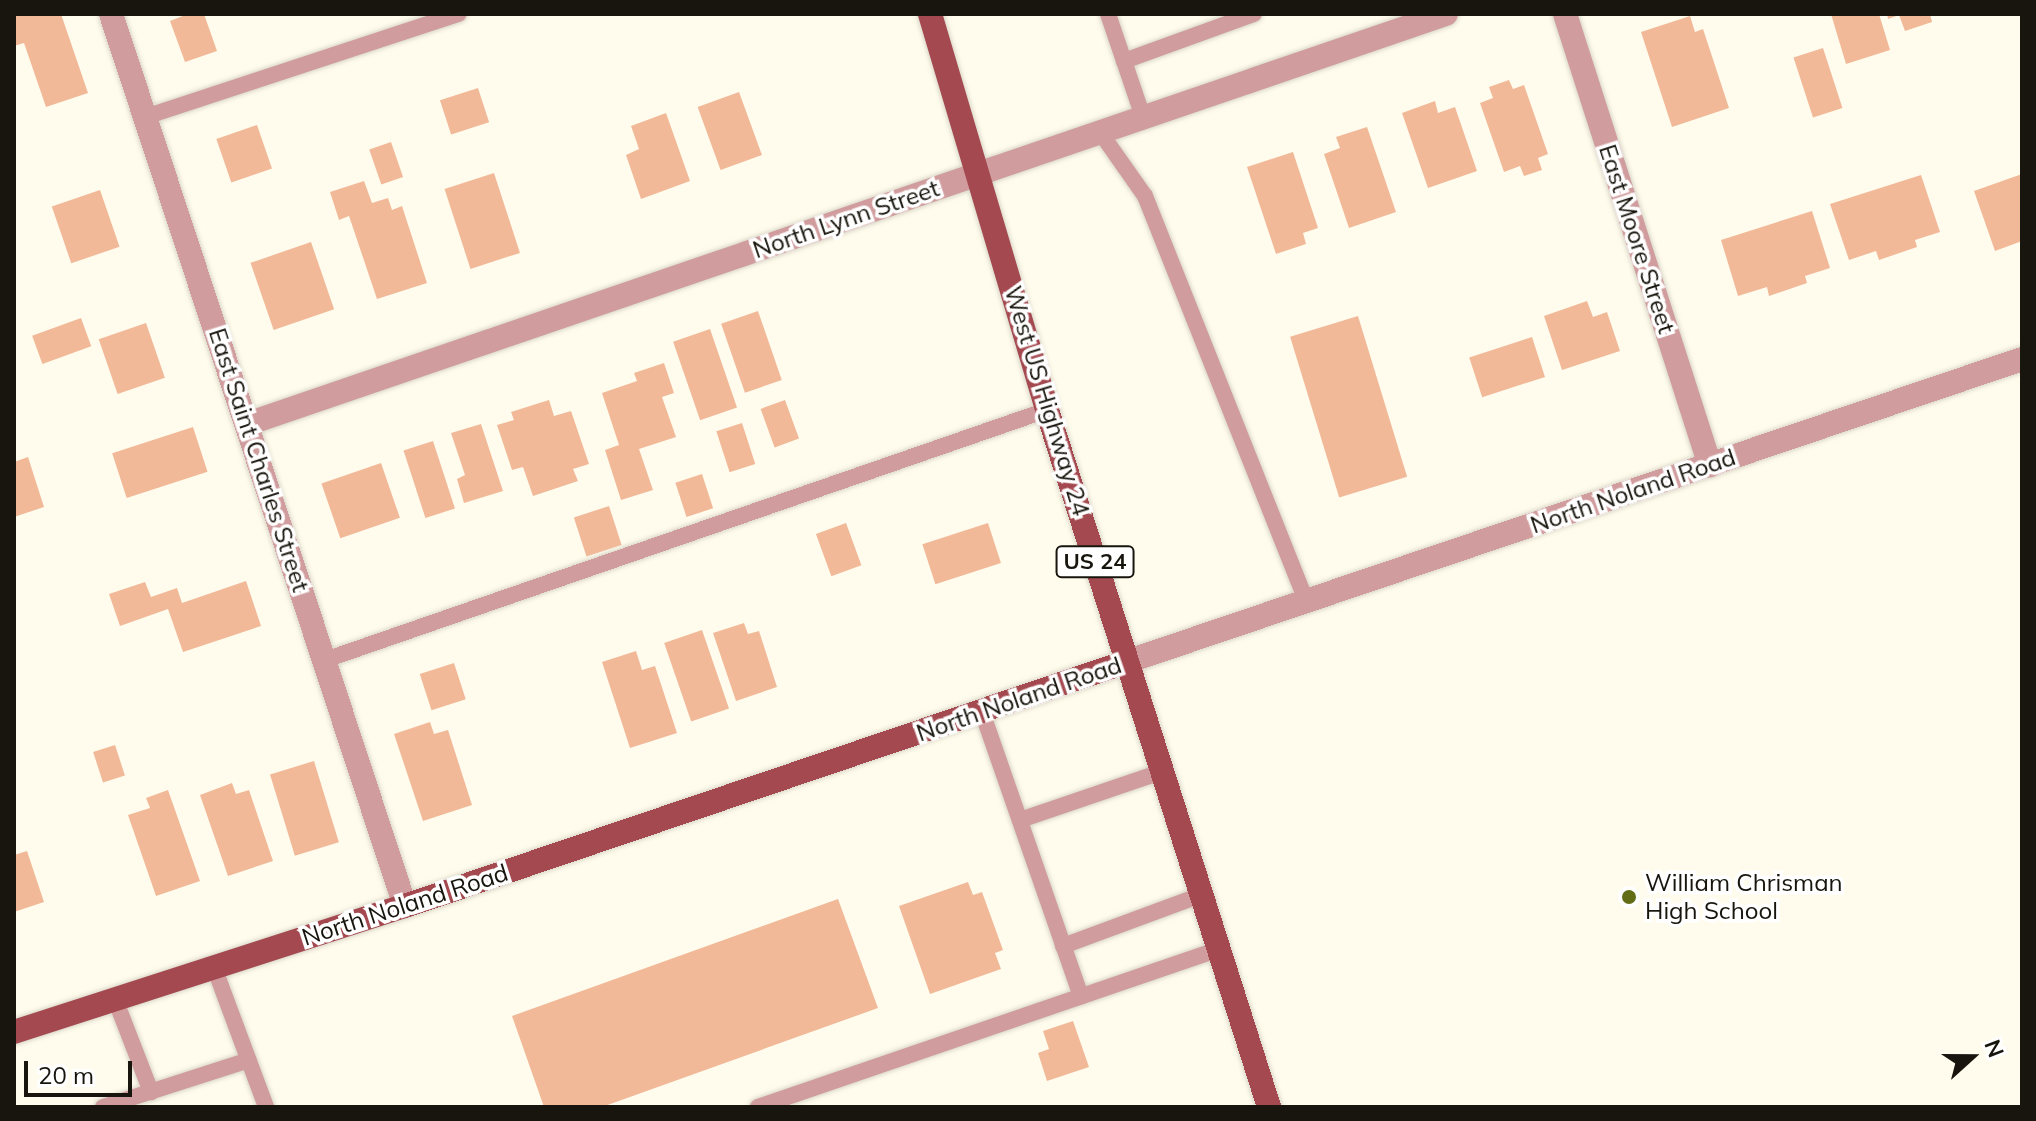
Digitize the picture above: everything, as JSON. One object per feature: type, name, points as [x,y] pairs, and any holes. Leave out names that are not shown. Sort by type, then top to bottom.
[{"type":"main road","name":"West US Highway 24","points":[[930,14],[980,173],[1047,410],[1269,1107]]},
{"type":"main road","name":"North Noland Road","points":[[14,1032],[405,906],[1126,662]]},
{"type":"street","name":"East Saint Charles Street","points":[[111,14],[405,906]]},
{"type":"street","name":"North Lynn Street","points":[[247,424],[1143,117],[1397,22],[1446,14]]},
{"type":"street","name":"East Moore Street","points":[[1565,14],[1710,465]]},
{"type":"street","name":"North Noland Road","points":[[1126,662],[2022,359]]},
{"type":"lane","points":[[145,117],[458,14]]},
{"type":"lane","points":[[1108,14],[1143,117]]},
{"type":"lane","points":[[1124,61],[1254,14]]},
{"type":"lane","points":[[1100,132],[1145,196],[1306,601]]},
{"type":"lane","points":[[325,660],[1047,410]]},
{"type":"lane","points":[[982,712],[1081,996]]},
{"type":"lane","points":[[1020,820],[1161,772]]},
{"type":"lane","points":[[1063,946],[1201,895]]},
{"type":"lane","points":[[758,1107],[1219,949]]},
{"type":"lane","points":[[214,967],[266,1107]]},
{"type":"lane","points":[[115,999],[151,1092]]},
{"type":"lane","points":[[103,1107],[249,1060]]},
{"type":"building","points":[[14,14],[61,14],[88,93],[46,107],[24,43],[14,46]]},
{"type":"building","points":[[188,14],[204,14],[217,51],[185,62],[170,21]]},
{"type":"building","points":[[1831,14],[1879,14],[1890,50],[1846,64]]},
{"type":"building","points":[[1887,14],[1930,14],[1932,22],[1905,31],[1899,15],[1888,19]]},
{"type":"building","points":[[1690,16],[1695,32],[1703,29],[1729,108],[1672,127],[1641,32]]},
{"type":"building","points":[[1823,48],[1842,108],[1813,117],[1794,58]]},
{"type":"building","points":[[1509,80],[1513,89],[1524,85],[1548,154],[1538,158],[1542,170],[1524,176],[1520,166],[1504,172],[1480,103],[1493,98],[1489,87]]},
{"type":"building","points":[[478,88],[489,122],[451,135],[440,100]]},
{"type":"building","points":[[739,92],[762,155],[721,170],[698,107]]},
{"type":"building","points":[[1435,101],[1438,113],[1455,107],[1477,171],[1428,188],[1402,113]]},
{"type":"building","points":[[666,113],[690,181],[641,199],[626,155],[639,149],[631,126]]},
{"type":"building","points":[[257,125],[272,168],[231,182],[216,139]]},
{"type":"building","points":[[1367,127],[1396,212],[1349,228],[1324,154],[1340,148],[1336,137]]},
{"type":"building","points":[[391,142],[403,177],[381,184],[369,149]]},
{"type":"building","points":[[1293,152],[1318,228],[1303,233],[1306,244],[1276,254],[1247,167]]},
{"type":"building","points":[[494,173],[520,253],[471,269],[445,189]]},
{"type":"building","points":[[2022,174],[2022,241],[1995,251],[1974,191]]},
{"type":"building","points":[[1921,175],[1940,232],[1915,240],[1917,247],[1879,260],[1876,251],[1849,260],[1830,204]]},
{"type":"building","points":[[364,181],[372,203],[388,198],[392,210],[402,206],[427,283],[377,299],[349,216],[339,220],[330,192]]},
{"type":"building","points":[[100,190],[120,247],[71,263],[52,207]]},
{"type":"building","points":[[1812,211],[1830,268],[1805,276],[1807,283],[1769,296],[1767,287],[1738,296],[1721,240]]},
{"type":"building","points":[[311,242],[334,309],[274,330],[250,263]]},
{"type":"building","points":[[1587,301],[1593,317],[1607,312],[1620,351],[1562,370],[1544,316]]},
{"type":"building","points":[[758,311],[782,380],[745,393],[721,324]]},
{"type":"building","points":[[1358,316],[1407,477],[1339,497],[1290,337]]},
{"type":"building","points":[[81,318],[91,346],[42,364],[32,336]]},
{"type":"building","points":[[146,323],[165,378],[118,394],[99,339]]},
{"type":"building","points":[[710,329],[737,407],[700,420],[673,342]]},
{"type":"building","points":[[1532,337],[1545,377],[1482,397],[1469,357]]},
{"type":"building","points":[[664,363],[674,393],[662,397],[676,437],[639,449],[653,490],[621,500],[605,450],[619,445],[602,393],[637,381],[634,373]]},
{"type":"building","points":[[549,400],[554,416],[571,411],[589,464],[573,469],[578,481],[533,496],[523,467],[512,470],[497,425],[514,420],[511,412]]},
{"type":"building","points":[[785,400],[799,439],[775,447],[761,409]]},
{"type":"building","points":[[742,423],[755,464],[730,472],[716,431]]},
{"type":"building","points":[[481,424],[503,491],[464,503],[457,479],[465,475],[451,433]]},
{"type":"building","points":[[193,427],[208,472],[127,498],[112,453]]},
{"type":"building","points":[[433,441],[455,509],[425,518],[404,451]]},
{"type":"building","points":[[28,457],[44,507],[14,517],[14,462]]},
{"type":"building","points":[[381,463],[400,518],[340,538],[321,484]]},
{"type":"building","points":[[702,474],[713,508],[686,517],[675,483]]},
{"type":"building","points":[[609,506],[622,545],[586,556],[574,517]]},
{"type":"building","points":[[846,523],[861,565],[831,576],[816,534]]},
{"type":"building","points":[[988,523],[1001,563],[935,584],[922,544]]},
{"type":"building","points":[[246,581],[261,626],[183,652],[168,609],[120,626],[109,594],[145,582],[151,597],[177,588],[182,603]]},
{"type":"building","points":[[744,623],[748,634],[759,631],[777,687],[736,701],[713,633]]},
{"type":"building","points":[[702,630],[729,708],[691,722],[664,643]]},
{"type":"building","points":[[636,651],[642,670],[655,666],[677,733],[630,748],[602,662]]},
{"type":"building","points":[[454,663],[466,699],[432,710],[420,674]]},
{"type":"building","points":[[430,722],[434,734],[448,730],[472,805],[423,821],[394,734]]},
{"type":"building","points":[[115,745],[125,775],[103,783],[93,752]]},
{"type":"building","points":[[314,761],[339,842],[295,856],[270,774]]},
{"type":"building","points":[[232,783],[236,794],[249,790],[273,861],[228,876],[200,795]]},
{"type":"building","points":[[168,790],[200,881],[156,896],[128,815],[150,808],[146,798]]},
{"type":"building","points":[[27,851],[44,902],[14,912],[14,855]]},
{"type":"building","points":[[968,882],[973,895],[982,892],[1003,950],[995,953],[1001,969],[930,994],[899,906]]},
{"type":"building","points":[[838,899],[878,1008],[602,1107],[544,1107],[512,1016]]},
{"type":"building","points":[[1073,1021],[1089,1067],[1047,1081],[1038,1053],[1049,1049],[1043,1031]]},
{"type":"place","name":"William Chrisman High School","points":[[1629,897]]}]
